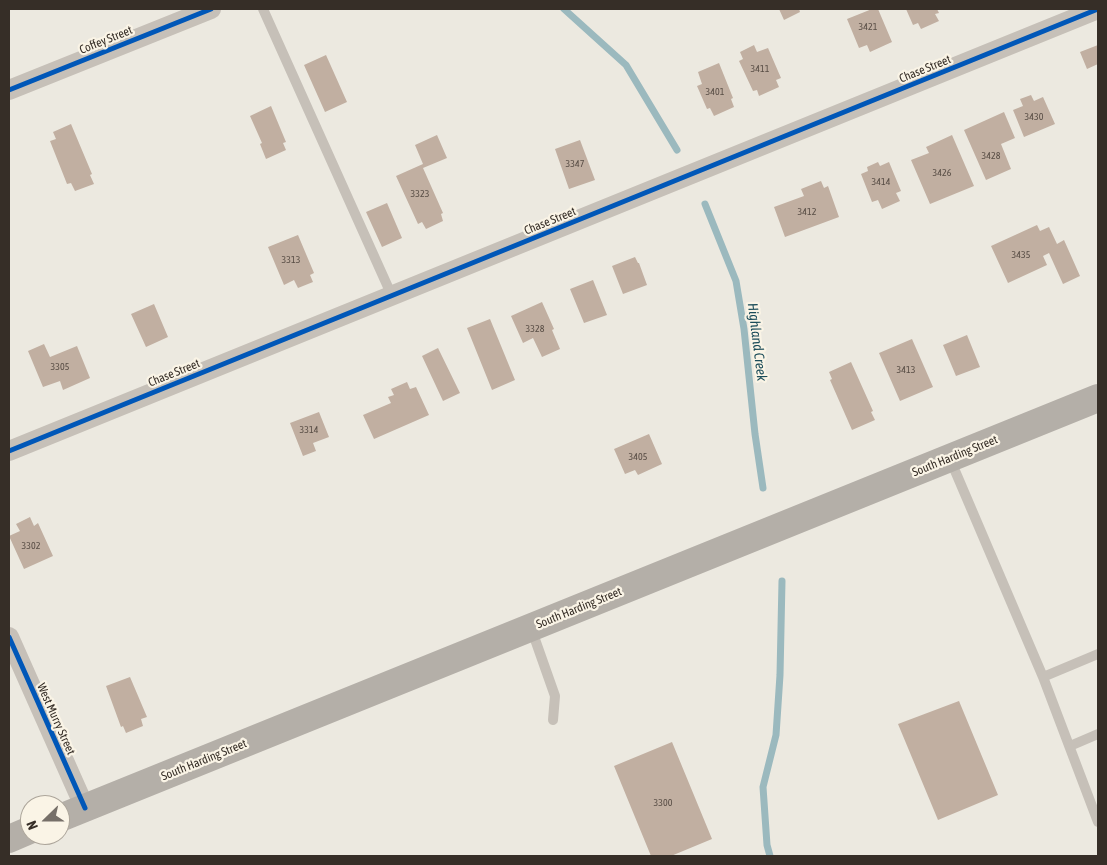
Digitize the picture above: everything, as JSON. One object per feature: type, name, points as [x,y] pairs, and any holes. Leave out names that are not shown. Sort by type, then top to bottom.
[{"type":"main road","name":"South Harding Street","points":[[72,813],[1098,398]]},
{"type":"street","name":"Coffey Street","points":[[9,90],[211,9]]},
{"type":"street","name":"Chase Street","points":[[9,451],[1098,9]]},
{"type":"street","name":"West Murry Street","points":[[9,637],[72,813]]},
{"type":"lane","points":[[263,9],[392,296]]},
{"type":"lane","points":[[950,458],[1043,677],[1098,822]]},
{"type":"lane","points":[[531,628],[555,696],[553,720]]},
{"type":"lane","points":[[1043,677],[1098,654]]},
{"type":"lane","points":[[1070,746],[1098,734]]},
{"type":"building","points":[[779,9],[799,9],[800,12],[784,20]]},
{"type":"building","points":[[872,9],[878,9],[892,42],[870,52],[867,45],[859,48],[847,19]]},
{"type":"building","points":[[906,9],[937,9],[939,13],[935,14],[939,21],[921,29],[918,23],[913,25]]},
{"type":"building","points":[[754,45],[757,52],[768,48],[781,78],[776,80],[779,87],[759,96],[757,90],[753,91],[739,61],[743,59],[740,52]]},
{"type":"building","points":[[1098,45],[1098,64],[1087,69],[1080,52]]},
{"type":"building","points":[[326,55],[347,102],[325,112],[304,65]]},
{"type":"building","points":[[719,63],[733,98],[731,99],[734,107],[714,116],[710,108],[707,109],[697,86],[702,84],[698,72]]},
{"type":"building","points":[[1031,95],[1034,101],[1043,97],[1055,124],[1024,137],[1013,110],[1023,106],[1020,99]]},
{"type":"building","points":[[271,106],[286,142],[283,143],[286,150],[266,159],[260,144],[262,143],[250,116]]},
{"type":"building","points":[[1004,112],[1015,138],[1001,144],[1011,169],[986,180],[964,130]]},
{"type":"building","points":[[71,124],[92,174],[90,175],[94,184],[75,191],[71,183],[67,184],[50,141],[56,139],[53,132]]},
{"type":"building","points":[[437,135],[447,158],[423,168],[443,213],[441,214],[443,221],[426,229],[422,222],[418,224],[396,176],[423,164],[415,145]]},
{"type":"building","points":[[952,135],[974,186],[930,204],[911,160],[929,153],[926,147]]},
{"type":"building","points":[[580,140],[595,180],[569,189],[555,149]]},
{"type":"building","points":[[878,162],[880,166],[889,162],[901,191],[896,193],[900,201],[882,209],[878,200],[872,202],[861,174],[868,171],[867,167]]},
{"type":"building","points":[[821,181],[824,188],[828,186],[839,217],[785,237],[774,207],[804,196],[801,189]]},
{"type":"building","points":[[387,203],[402,238],[382,247],[366,212]]},
{"type":"building","points":[[1037,225],[1040,231],[1049,227],[1057,244],[1064,240],[1080,276],[1063,284],[1049,253],[1043,256],[1047,265],[1008,283],[991,246]]},
{"type":"building","points":[[298,235],[314,273],[310,275],[313,282],[298,288],[294,280],[284,285],[268,247]]},
{"type":"building","points":[[635,257],[647,285],[623,294],[612,266]]},
{"type":"building","points":[[593,280],[607,315],[584,323],[570,289]]},
{"type":"building","points":[[542,302],[554,329],[552,330],[560,349],[542,357],[533,338],[523,343],[511,316]]},
{"type":"building","points":[[154,304],[168,337],[146,347],[131,314]]},
{"type":"building","points":[[490,319],[515,380],[492,390],[467,328]]},
{"type":"building","points":[[967,335],[980,367],[956,376],[943,345]]},
{"type":"building","points":[[912,339],[933,387],[900,401],[879,353]]},
{"type":"building","points":[[44,344],[50,357],[77,346],[90,378],[63,390],[60,381],[43,387],[28,351]]},
{"type":"building","points":[[438,348],[460,393],[443,401],[422,356]]},
{"type":"building","points":[[851,362],[873,411],[871,412],[875,420],[852,430],[830,380],[832,379],[829,372]]},
{"type":"building","points":[[407,382],[410,389],[416,387],[429,415],[374,439],[363,415],[391,403],[388,397],[394,395],[391,389]]},
{"type":"building","points":[[319,412],[329,437],[313,443],[316,451],[303,456],[290,423]]},
{"type":"building","points":[[649,434],[662,464],[638,475],[635,470],[625,474],[614,449]]},
{"type":"building","points":[[30,517],[34,526],[38,523],[53,556],[24,569],[9,536],[20,531],[16,524]]},
{"type":"building","points":[[130,677],[147,717],[141,719],[143,726],[126,733],[123,726],[121,727],[106,686]]},
{"type":"building","points":[[959,701],[998,795],[938,820],[898,724]]},
{"type":"building","points":[[672,742],[712,839],[671,856],[651,856],[614,766]]},
{"type":"waterway","name":"Highland Creek","points":[[564,9],[626,65],[677,150]]},
{"type":"waterway","name":"Highland Creek","points":[[705,204],[736,281],[744,329],[755,434],[763,488]]},
{"type":"waterway","name":"Highland Creek","points":[[770,856],[767,845],[763,787],[776,735],[780,675],[782,581]]},
{"type":"cycle path","points":[[9,90],[211,9]]},
{"type":"cycle path","points":[[9,451],[1098,9]]},
{"type":"cycle path","points":[[9,637],[85,808]]}]
